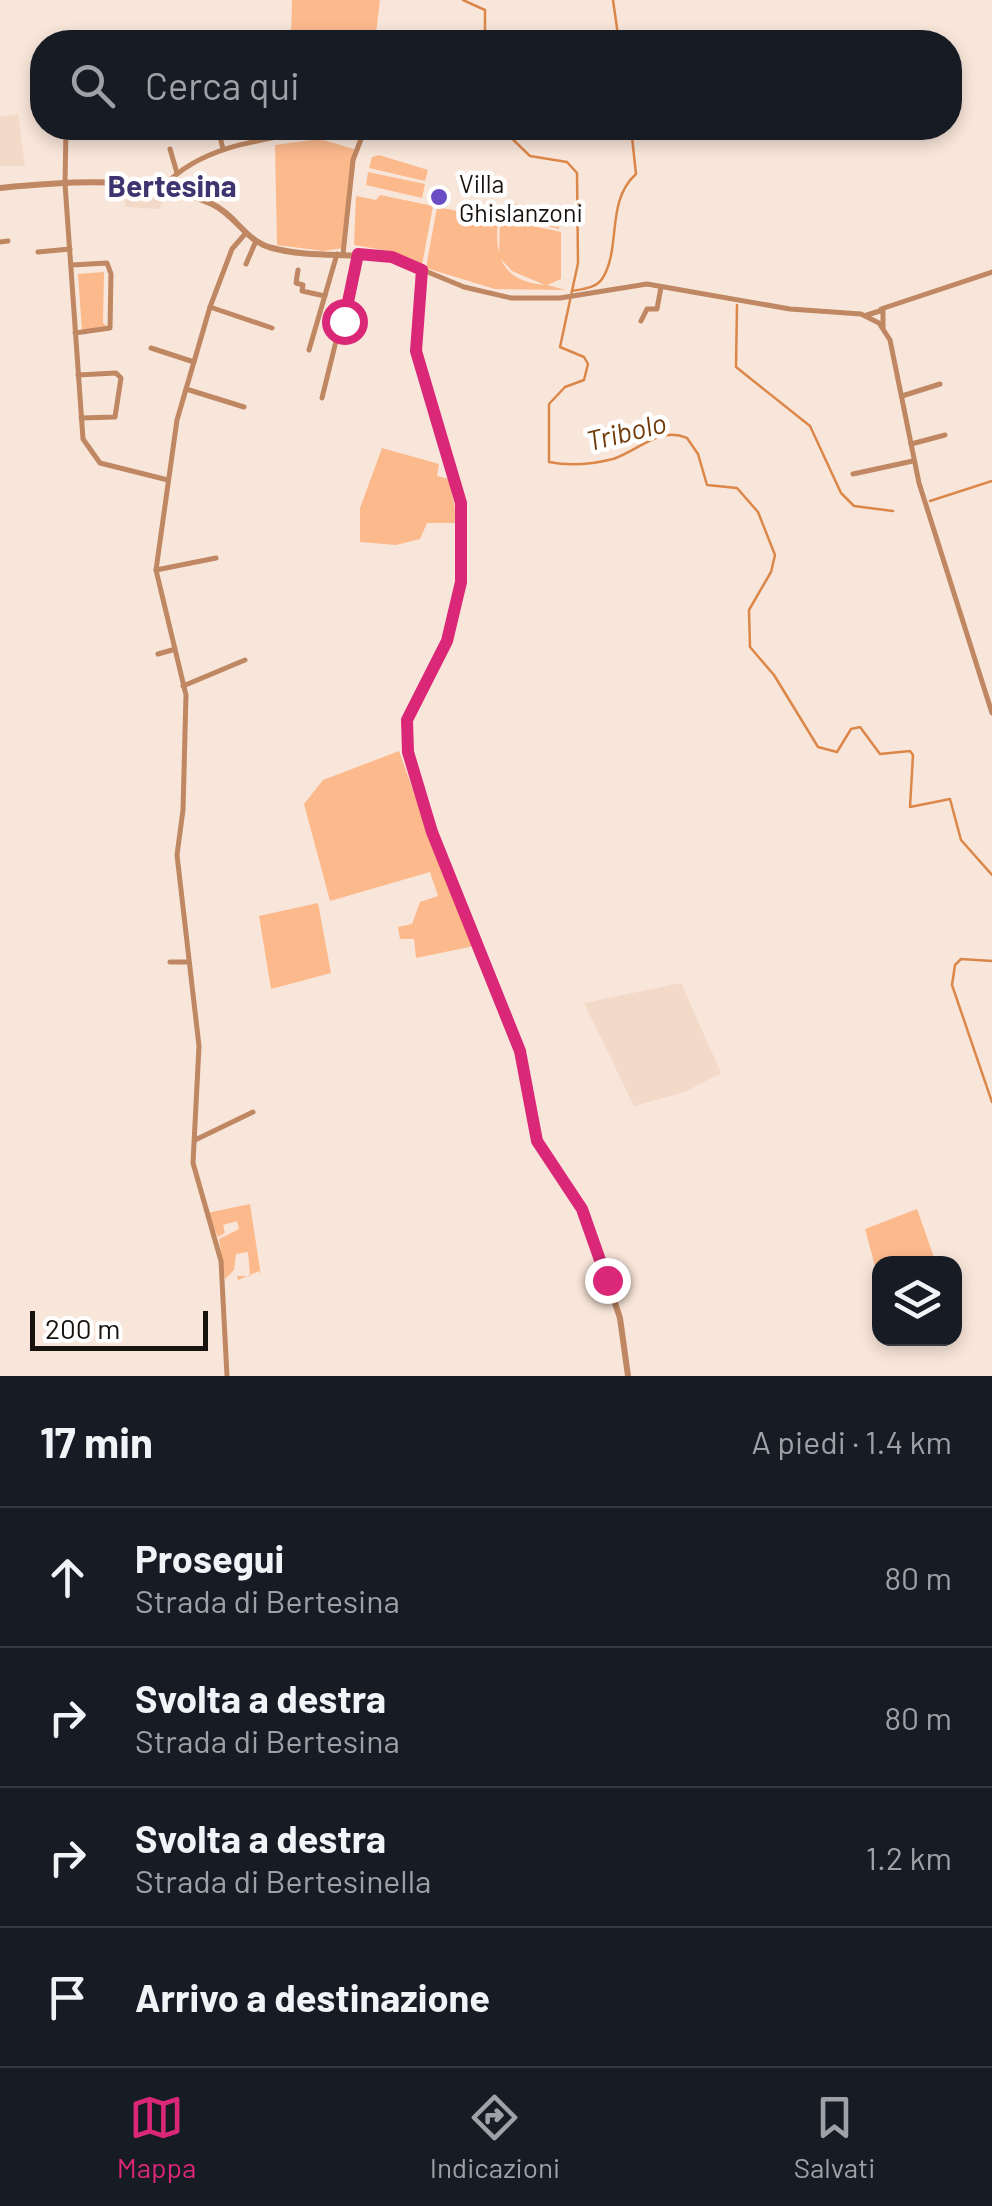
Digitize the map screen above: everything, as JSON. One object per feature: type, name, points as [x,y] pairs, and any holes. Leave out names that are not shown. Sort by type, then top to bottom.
[{"type":"street","points":[[66,140],[65,184],[83,439],[100,463],[168,480]]},
{"type":"street","points":[[221,140],[223,149]]},
{"type":"street","points":[[164,186],[177,172],[223,149],[271,140]]},
{"type":"street","points":[[309,350],[340,254],[353,160],[363,140]]},
{"type":"street","points":[[170,149],[177,172]]},
{"type":"street","points":[[0,188],[65,184],[164,186],[216,206],[256,241],[293,253],[392,257],[497,296],[572,296],[634,285],[661,286],[790,309],[866,316],[883,328],[890,340],[913,461],[992,713]]},
{"type":"street","points":[[227,1376],[221,1261],[194,1178],[199,1046],[186,962],[177,855],[187,716],[156,570],[176,420],[210,308],[232,249],[245,234]]},
{"type":"street","points":[[246,264],[256,241]]},
{"type":"street","points":[[38,252],[70,248]]},
{"type":"street","points":[[322,398],[358,254]]},
{"type":"street","points":[[71,265],[106,263],[111,274],[110,328],[75,333]]},
{"type":"street","points":[[298,270],[296,283],[303,285],[302,291],[326,296]]},
{"type":"street","points":[[422,270],[416,351],[461,503],[461,582],[447,641],[407,720],[408,752],[432,832],[520,1051],[537,1141],[587,1220],[620,1318],[628,1376]]},
{"type":"street","points":[[866,316],[992,272]]},
{"type":"street","points":[[641,321],[647,309],[657,309],[661,286]]},
{"type":"street","points":[[210,308],[272,328]]},
{"type":"street","points":[[881,309],[886,316],[883,328]]},
{"type":"street","points":[[150,348],[194,362]]},
{"type":"street","points":[[78,375],[116,372],[121,378],[114,416],[81,418]]},
{"type":"street","points":[[902,396],[940,384]]},
{"type":"street","points":[[186,389],[244,407]]},
{"type":"street","points":[[911,444],[946,435]]},
{"type":"street","points":[[853,474],[913,461]]},
{"type":"street","points":[[156,570],[216,558]]},
{"type":"street","points":[[158,654],[172,650]]},
{"type":"street","points":[[183,686],[245,660]]},
{"type":"street","points":[[170,962],[186,962]]},
{"type":"street","points":[[194,1140],[253,1112]]},
{"type":"shaded area","points":[[292,0],[380,0],[376,30],[291,30]]},
{"type":"shaded area","points":[[18,114],[25,166],[0,166],[0,117]]},
{"type":"shaded area","points":[[323,140],[357,150],[344,248],[323,251],[277,245],[275,145]]},
{"type":"shaded area","points":[[379,155],[428,170],[425,181],[369,168],[372,157]]},
{"type":"shaded area","points":[[368,172],[425,184],[422,198],[366,185]]},
{"type":"shaded area","points":[[125,189],[165,194],[160,209],[125,207]]},
{"type":"shaded area","points":[[380,195],[433,206],[422,265],[389,251],[354,245],[356,196],[376,200]]},
{"type":"shaded area","points":[[511,203],[558,213],[559,229],[505,217]]},
{"type":"shaded area","points":[[437,207],[498,219],[499,252],[500,219],[561,232],[561,279],[547,285],[566,290],[495,289],[426,268]],"holes":[[[502,260],[512,271],[545,285],[519,278],[510,272]]]},
{"type":"shaded area","points":[[104,272],[103,323],[108,327],[82,330],[78,274]]},
{"type":"shaded area","points":[[382,448],[439,464],[437,476],[449,479],[458,523],[427,523],[420,539],[396,545],[360,542],[360,508]]},
{"type":"shaded area","points":[[399,751],[474,946],[416,958],[414,939],[400,939],[398,927],[412,924],[420,902],[438,896],[430,872],[330,901],[304,804],[323,780]]},
{"type":"shaded area","points":[[318,903],[331,973],[271,989],[259,916]]},
{"type":"shaded area","points":[[681,983],[721,1073],[685,1092],[634,1106],[584,1003]]},
{"type":"shaded area","points":[[250,1204],[261,1276],[259,1271],[250,1275],[248,1252],[236,1254],[234,1270],[225,1279],[219,1239],[239,1229],[237,1221],[223,1225],[225,1233],[218,1237],[207,1213]]},
{"type":"shaded area","points":[[917,1209],[934,1256],[872,1256],[865,1229]]},
{"type":"waterway","name":"Tribolo","points":[[463,0],[485,10],[485,30]]},
{"type":"waterway","points":[[613,0],[617,30]]},
{"type":"waterway","name":"Tribolo","points":[[513,140],[530,156],[567,162],[577,173],[578,263],[560,347],[584,357],[588,364],[584,380],[565,387],[549,404],[549,462],[597,462],[613,459],[658,437],[687,438],[698,454],[707,485],[737,488],[758,512],[775,555],[771,572],[749,610],[750,647],[774,675],[818,747],[837,752],[851,729],[860,727],[880,754],[910,751],[910,807],[950,799],[961,840],[992,875]]},
{"type":"waterway","points":[[572,291],[596,284],[608,267],[620,198],[636,174],[632,140]]},
{"type":"waterway","points":[[737,305],[736,367],[810,426],[841,493],[854,506],[893,511]]},
{"type":"waterway","points":[[930,501],[992,481]]},
{"type":"waterway","name":"Tribolo","points":[[992,961],[961,959],[955,965],[952,985],[992,1102]]},
{"type":"place","name":"Villa Ghislanzoni","points":[[439,197]]},
{"type":"district","name":"Bertesina","points":[[172,185]]},
{"type":"route","points":[[344,321],[358,254],[392,257],[422,270],[416,351],[461,503],[461,582],[447,641],[407,720],[408,752],[432,832],[520,1051],[537,1141],[582,1209],[607,1280]]}]
